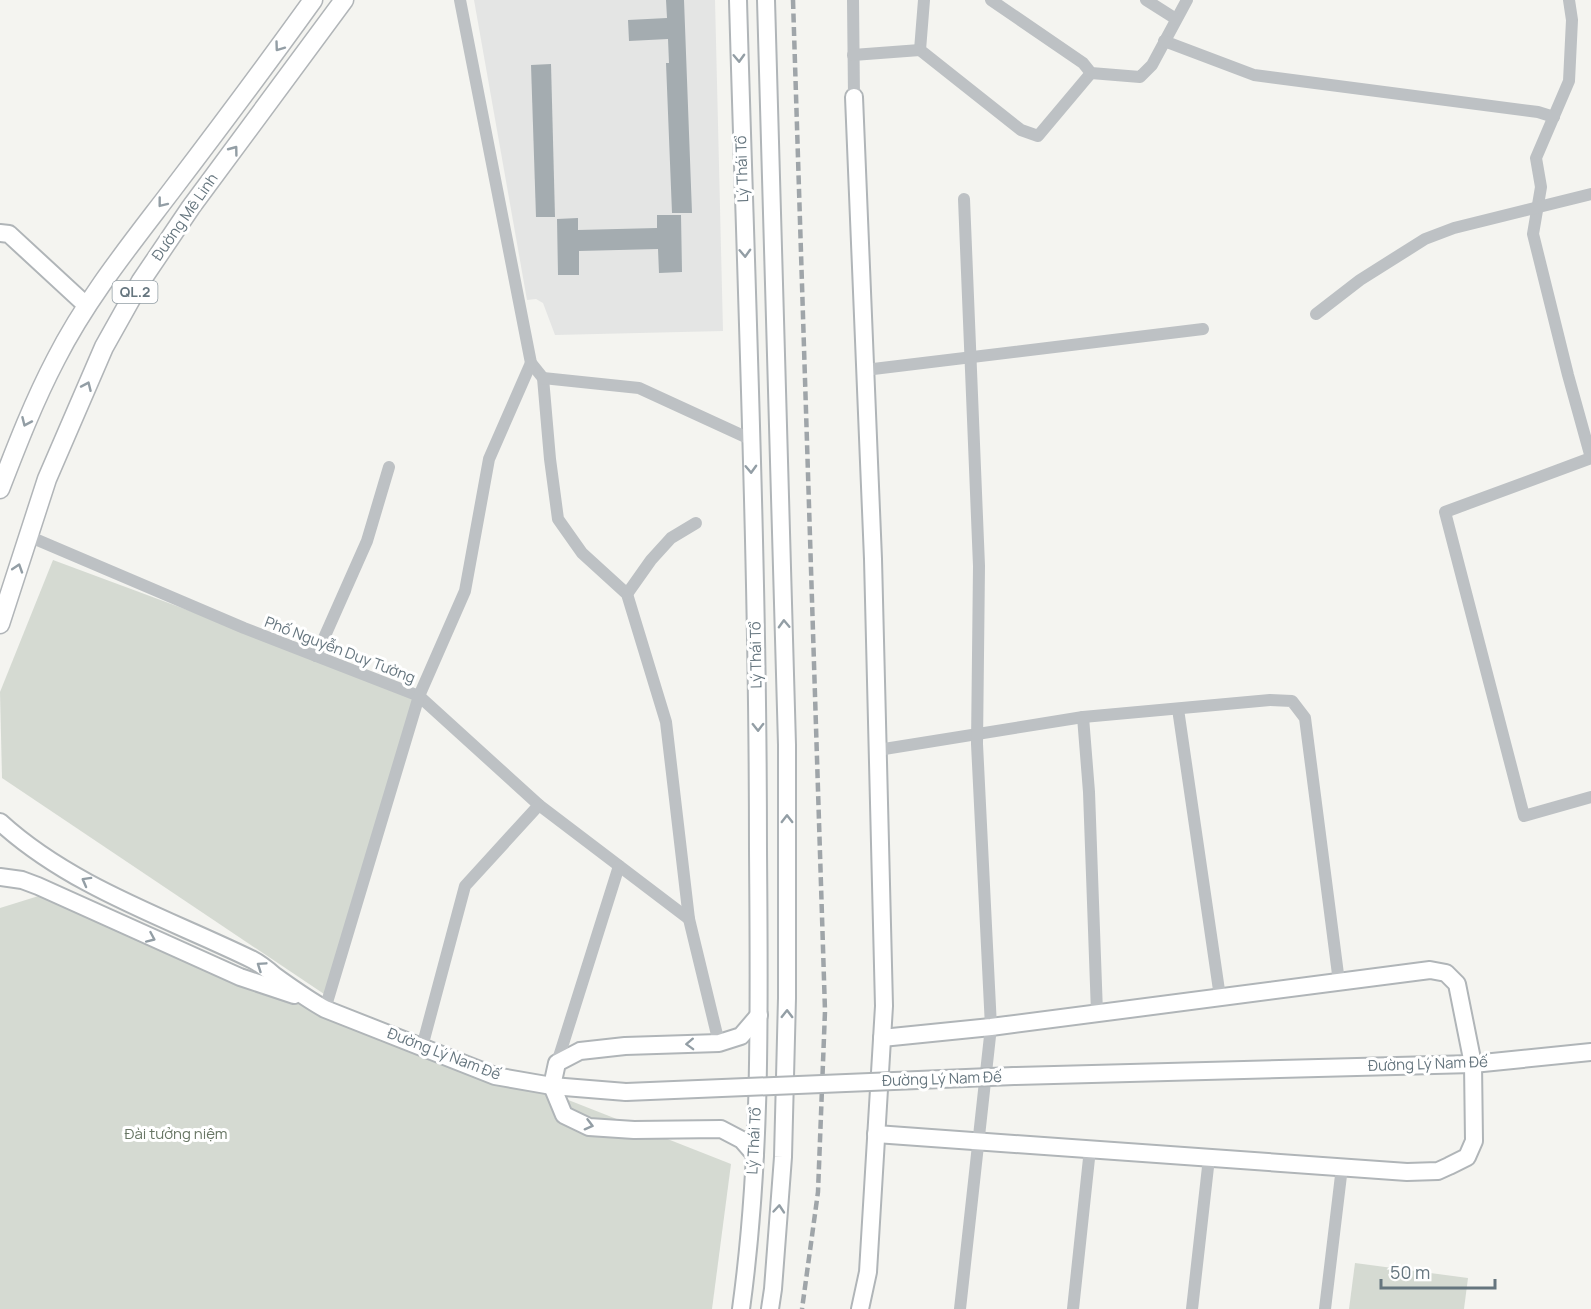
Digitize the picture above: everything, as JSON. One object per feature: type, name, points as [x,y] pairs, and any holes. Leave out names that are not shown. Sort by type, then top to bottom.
[{"type":"main road","name":"Đường Mê Linh","points":[[0,489],[23,427],[56,359],[87,306],[148,220],[253,83],[313,0]]},
{"type":"main road","name":"Đường Mê Linh","points":[[0,624],[46,479],[104,347],[141,281],[191,207],[344,0]]},
{"type":"street","points":[[460,0],[531,363],[543,378],[558,519],[582,553],[627,594],[666,722],[689,919],[719,1043]]},
{"type":"street","name":"Lý Thái Tổ","points":[[738,0],[758,735],[759,1015],[755,1155],[741,1309]]},
{"type":"street","name":"Lý Thái Tổ","points":[[766,0],[787,745],[783,1157],[770,1309]]},
{"type":"street","points":[[853,0],[854,97],[873,559],[884,1006],[867,1272],[860,1309]]},
{"type":"street","points":[[920,50],[924,0]]},
{"type":"street","points":[[991,0],[1083,63],[1091,73],[1140,76],[1152,64],[1187,0]]},
{"type":"street","points":[[1146,0],[1176,19]]},
{"type":"street","points":[[1569,0],[1572,20],[1569,81],[1536,158],[1540,187],[1533,234],[1591,458],[1445,512],[1524,816],[1591,797]]},
{"type":"street","points":[[1164,41],[1254,75],[1538,111],[1554,117]]},
{"type":"street","points":[[854,55],[920,50],[1021,130],[1038,136],[1091,73]]},
{"type":"street","points":[[1316,314],[1360,280],[1425,239],[1454,228],[1591,194]]},
{"type":"street","points":[[960,1309],[991,1027],[977,733],[979,566],[964,199]]},
{"type":"street","points":[[0,233],[9,234],[87,306]]},
{"type":"street","points":[[866,370],[1203,329]]},
{"type":"street","points":[[325,1009],[419,696],[465,591],[489,459],[531,363]]},
{"type":"street","points":[[543,378],[639,388],[750,439]]},
{"type":"street","points":[[316,656],[367,541],[389,467]]},
{"type":"street","points":[[627,594],[651,560],[671,538],[696,523]]},
{"type":"street","name":"Phố Nguyễn Duy Tường","points":[[28,536],[244,628],[419,696],[538,805],[689,919]]},
{"type":"street","points":[[878,750],[1083,717],[1270,700],[1293,701],[1305,718],[1339,981]]},
{"type":"street","points":[[1178,709],[1220,997]]},
{"type":"street","points":[[1083,717],[1089,792],[1097,1013]]},
{"type":"street","points":[[422,1047],[465,886],[538,805]]},
{"type":"street","name":"Đường Lý Nam Đế","points":[[0,822],[16,837],[58,866],[98,888],[256,962],[325,1009],[495,1076],[552,1086],[626,1092],[1014,1076],[1473,1064],[1591,1052]]},
{"type":"street","points":[[619,866],[557,1063],[552,1086],[564,1115],[589,1127],[634,1130],[721,1129],[742,1140],[755,1155]]},
{"type":"street","name":"Đường Lý Nam Đế","points":[[0,877],[22,880],[38,886],[240,977],[309,1000]]},
{"type":"street","points":[[758,931],[787,930]]},
{"type":"street","points":[[876,1134],[1407,1172],[1438,1171],[1467,1157],[1474,1141],[1473,1064],[1457,984],[1446,973],[1430,970],[991,1027],[882,1038]]},
{"type":"street","points":[[557,1063],[580,1051],[625,1046],[719,1043],[741,1036],[759,1015]]},
{"type":"street","points":[[1073,1309],[1090,1149]]},
{"type":"street","points":[[1192,1309],[1209,1158]]},
{"type":"street","points":[[1325,1309],[1342,1167]]},
{"type":"street","points":[[747,1250],[776,1252]]},
{"type":"shaded area","points":[[474,0],[715,0],[723,331],[555,335],[543,303],[536,299],[527,300]]},
{"type":"green space","points":[[53,560],[419,696],[327,996],[2,778],[0,692]]},
{"type":"green space","name":"Đài tưởng niệm","points":[[45,894],[731,1164],[712,1309],[0,1309],[0,908]]},
{"type":"green space","points":[[1355,1263],[1468,1278],[1464,1309],[1349,1309]]},
{"type":"building","points":[[666,0],[684,0],[692,213],[672,213],[666,63],[669,63],[668,39],[629,41],[628,20],[667,18]]},
{"type":"building","points":[[551,64],[555,217],[536,217],[531,65]]},
{"type":"building","points":[[657,215],[681,215],[682,272],[659,273],[658,249],[579,251],[579,275],[558,275],[557,219],[578,218],[578,230],[657,228]]},
{"type":"railway","points":[[793,0],[825,1011],[818,1192],[802,1309]]}]
